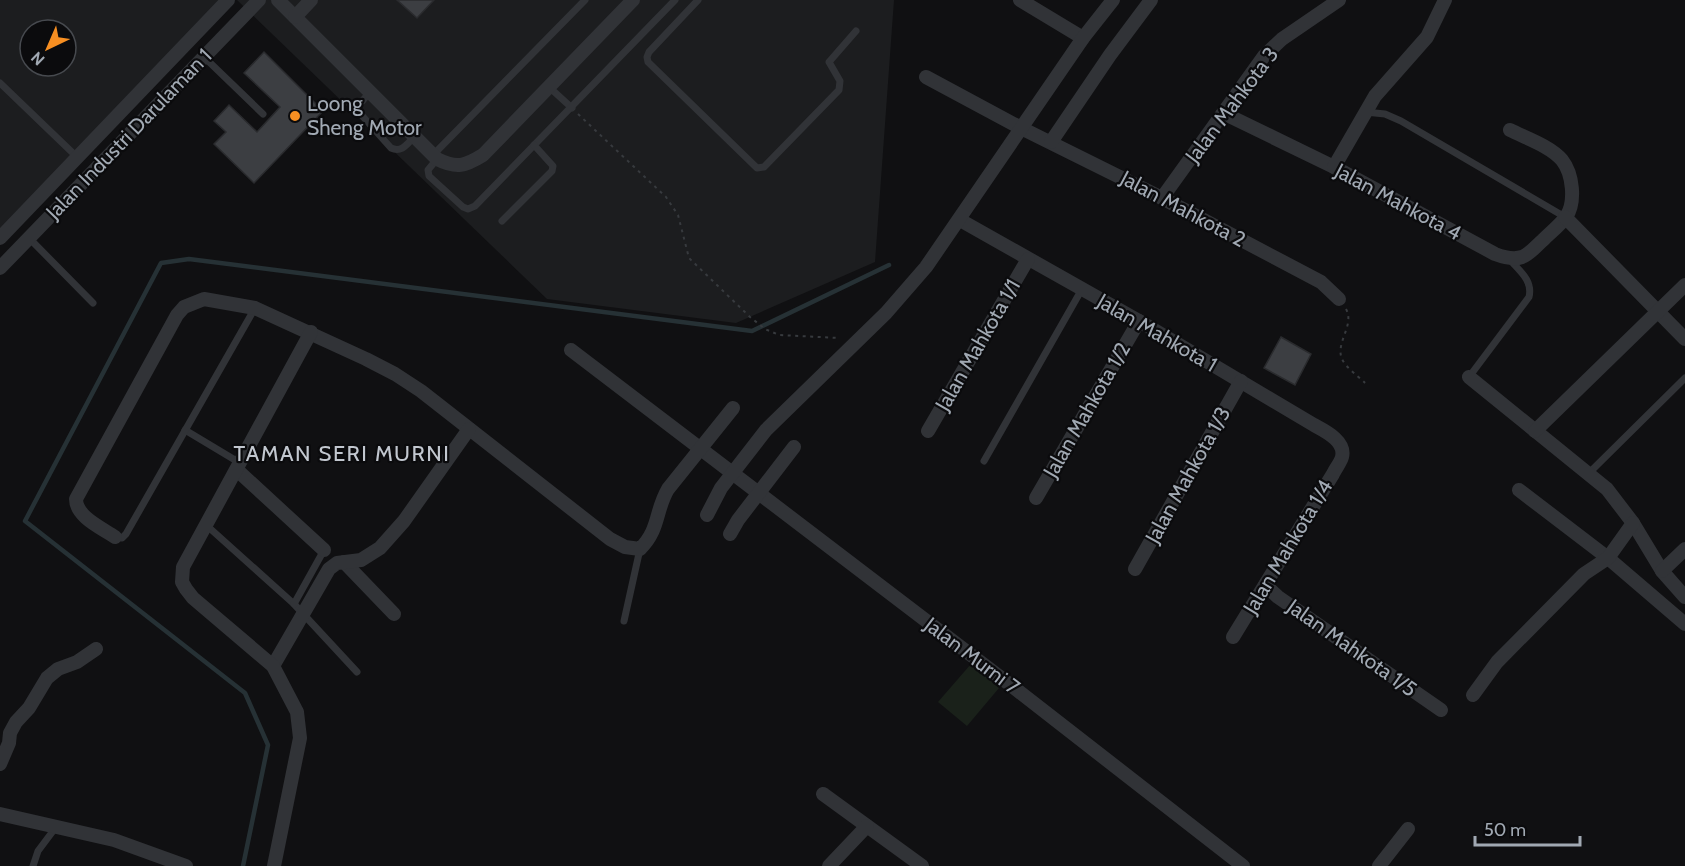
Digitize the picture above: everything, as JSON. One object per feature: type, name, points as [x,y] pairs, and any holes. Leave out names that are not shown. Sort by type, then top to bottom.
[{"type":"street","name":"Jalan Industri Darulaman 1","points":[[2,232],[228,0]]},
{"type":"street","name":"Jalan Industri Darulaman 1","points":[[1,265],[259,0]]},
{"type":"street","points":[[278,0],[435,157],[447,164],[466,165],[483,155],[633,0]]},
{"type":"street","points":[[295,17],[311,0]]},
{"type":"street","points":[[1020,0],[1083,38]]},
{"type":"street","points":[[707,515],[721,488],[766,430],[886,313],[926,267],[1083,38],[1113,0]]},
{"type":"street","points":[[1051,142],[1151,0]]},
{"type":"street","name":"Jalan Mahkota 3","points":[[1162,198],[1264,56],[1299,26],[1339,0]]},
{"type":"street","points":[[1334,167],[1375,96],[1426,38],[1445,0]]},
{"type":"street","name":"Jalan Mahkota 2","points":[[927,77],[1021,128],[1162,198],[1321,282],[1339,299]]},
{"type":"street","name":"Jalan Mahkota 4","points":[[1223,113],[1334,167],[1495,254],[1509,258]]},
{"type":"street","points":[[1509,258],[1524,257],[1565,217],[1571,205],[1572,191],[1569,175],[1562,160],[1510,130]]},
{"type":"street","points":[[1565,217],[1685,339]]},
{"type":"street","name":"Jalan Mahkota 1","points":[[960,220],[1139,321],[1334,437],[1341,447],[1342,456]]},
{"type":"street","points":[[2,232],[25,242]]},
{"type":"street","name":"Jalan Mahkota 1/1","points":[[928,431],[1028,259]]},
{"type":"street","points":[[1535,430],[1685,285]]},
{"type":"street","points":[[115,537],[82,514],[78,509],[76,499],[177,315],[184,307],[204,299],[255,308],[311,332],[395,374],[421,391],[610,539],[625,547],[640,549],[653,533],[659,519],[662,499],[732,408]]},
{"type":"street","name":"Jalan Mahkota 1/2","points":[[1036,498],[1139,321]]},
{"type":"street","points":[[274,866],[300,738],[297,712],[273,666],[193,598],[182,582],[181,575],[205,524],[311,332]]},
{"type":"street","name":"Jalan Murni 7","points":[[571,350],[1017,690],[1243,866]]},
{"type":"street","points":[[1470,377],[1607,489],[1633,524],[1662,571],[1685,597]]},
{"type":"street","name":"Jalan Mahkota 1/3","points":[[1135,569],[1241,381]]},
{"type":"street","points":[[273,666],[289,640],[298,608],[329,569],[344,562],[361,560],[380,548],[404,521],[469,429]]},
{"type":"street","points":[[730,534],[738,520],[794,447]]},
{"type":"street","name":"Jalan Mahkota 1/4","points":[[1233,637],[1342,456]]},
{"type":"street","points":[[239,466],[324,550]]},
{"type":"street","points":[[1519,490],[1608,558],[1685,624]]},
{"type":"street","points":[[1473,695],[1497,662],[1584,574],[1608,558],[1633,524]]},
{"type":"street","points":[[1662,571],[1685,549]]},
{"type":"street","points":[[344,562],[394,614]]},
{"type":"street","name":"Jalan Mahkota 1/5","points":[[1265,585],[1278,597],[1441,710]]},
{"type":"street","points":[[0,764],[16,722],[29,708],[47,678],[58,669],[77,662],[96,650]]},
{"type":"street","points":[[823,794],[922,866]]},
{"type":"street","points":[[0,814],[114,840],[186,866]]},
{"type":"street","points":[[829,866],[867,826]]},
{"type":"street","points":[[1398,866],[1382,861],[1408,829]]},
{"type":"lane","points":[[585,0],[435,157],[428,170],[429,176],[463,207],[475,206],[675,0]]},
{"type":"lane","points":[[698,0],[649,52],[648,62],[757,168],[764,167],[839,90],[840,81],[829,62],[856,32]]},
{"type":"lane","points":[[204,57],[263,114]]},
{"type":"lane","points":[[0,83],[77,157]]},
{"type":"lane","points":[[549,87],[572,108]]},
{"type":"lane","points":[[370,92],[357,110],[391,148],[401,150],[415,136]]},
{"type":"lane","points":[[1365,112],[1385,114],[1401,121],[1565,217]]},
{"type":"lane","points":[[502,221],[552,171],[554,166],[534,146]]},
{"type":"lane","points":[[25,242],[93,303]]},
{"type":"lane","points":[[1470,377],[1529,297],[1531,290],[1528,282],[1509,258]]},
{"type":"lane","points":[[984,461],[1082,289]]},
{"type":"lane","points":[[115,537],[122,538],[126,534],[255,308]]},
{"type":"lane","points":[[1588,474],[1685,378]]},
{"type":"lane","points":[[185,430],[239,466]]},
{"type":"lane","points":[[205,524],[298,608],[357,672]]},
{"type":"lane","points":[[624,621],[640,549]]},
{"type":"lane","points":[[298,608],[324,550]]},
{"type":"lane","points":[[33,866],[38,851],[57,826]]},
{"type":"path","points":[[572,108],[666,197],[678,215],[689,258],[750,318],[765,329],[779,335],[859,339]]},
{"type":"path","points":[[1339,299],[1349,314],[1340,352],[1341,358],[1365,382]]},
{"type":"shaded area","points":[[0,0],[222,0],[0,231]]},
{"type":"shaded area","points":[[237,0],[894,0],[875,262],[736,323],[547,299]]},
{"type":"shaded area","points":[[971,664],[999,688],[967,726],[938,702]]},
{"type":"building","points":[[397,0],[434,0],[417,18]]},
{"type":"building","name":"Loong Sheng Motor","points":[[264,52],[323,111],[254,183],[214,144],[226,132],[214,121],[229,105],[257,132],[280,107],[244,73]]},
{"type":"building","points":[[1281,337],[1311,354],[1295,385],[1264,368]]},
{"type":"waterway","points":[[243,866],[268,745],[245,693],[25,521],[161,263],[189,259],[752,331],[889,265]]},
{"type":"place","name":"Loong Sheng Motor","points":[[295,116]]},
{"type":"district","name":"TAMAN SERI MURNI","points":[[342,453]]}]
